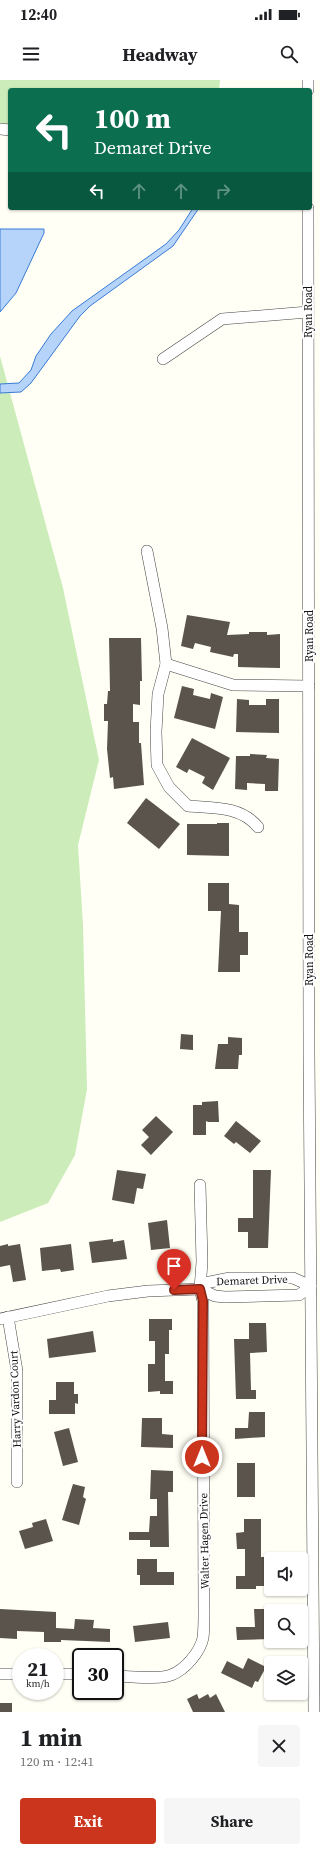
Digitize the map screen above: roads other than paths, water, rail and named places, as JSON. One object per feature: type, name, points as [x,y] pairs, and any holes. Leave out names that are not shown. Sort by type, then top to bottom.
[{"type":"street","name":"Ryan Road","points":[[308,210],[311,1286],[314,1712]]},
{"type":"street","points":[[163,359],[222,319],[308,312]]},
{"type":"street","points":[[147,551],[162,628],[166,664],[158,694],[156,732],[157,765],[169,787],[188,806],[228,808],[251,818],[258,827]]},
{"type":"street","points":[[166,664],[233,685],[309,686]]},
{"type":"street","name":"Walter Hagen Drive","points":[[124,1676],[146,1677],[171,1675],[189,1662],[198,1651],[203,1639],[203,1301],[200,1289],[202,1262],[200,1185]]},
{"type":"street","name":"Demaret Drive","points":[[4,1318],[108,1296],[148,1291],[200,1289],[215,1296],[299,1295],[311,1286],[293,1278],[230,1278],[205,1283],[200,1289]]},
{"type":"street","name":"Harry Vardon Court","points":[[4,1318],[16,1371],[17,1482]]},
{"type":"street","points":[[0,1674],[12,1674]]},
{"type":"water","points":[[192,210],[198,210],[173,246],[90,306],[80,316],[31,383],[21,392],[0,393],[0,384],[19,383],[31,370],[36,356],[51,334],[72,311],[166,244],[179,230]]},
{"type":"water","points":[[0,229],[44,229],[44,233],[16,293],[0,312]]}]
